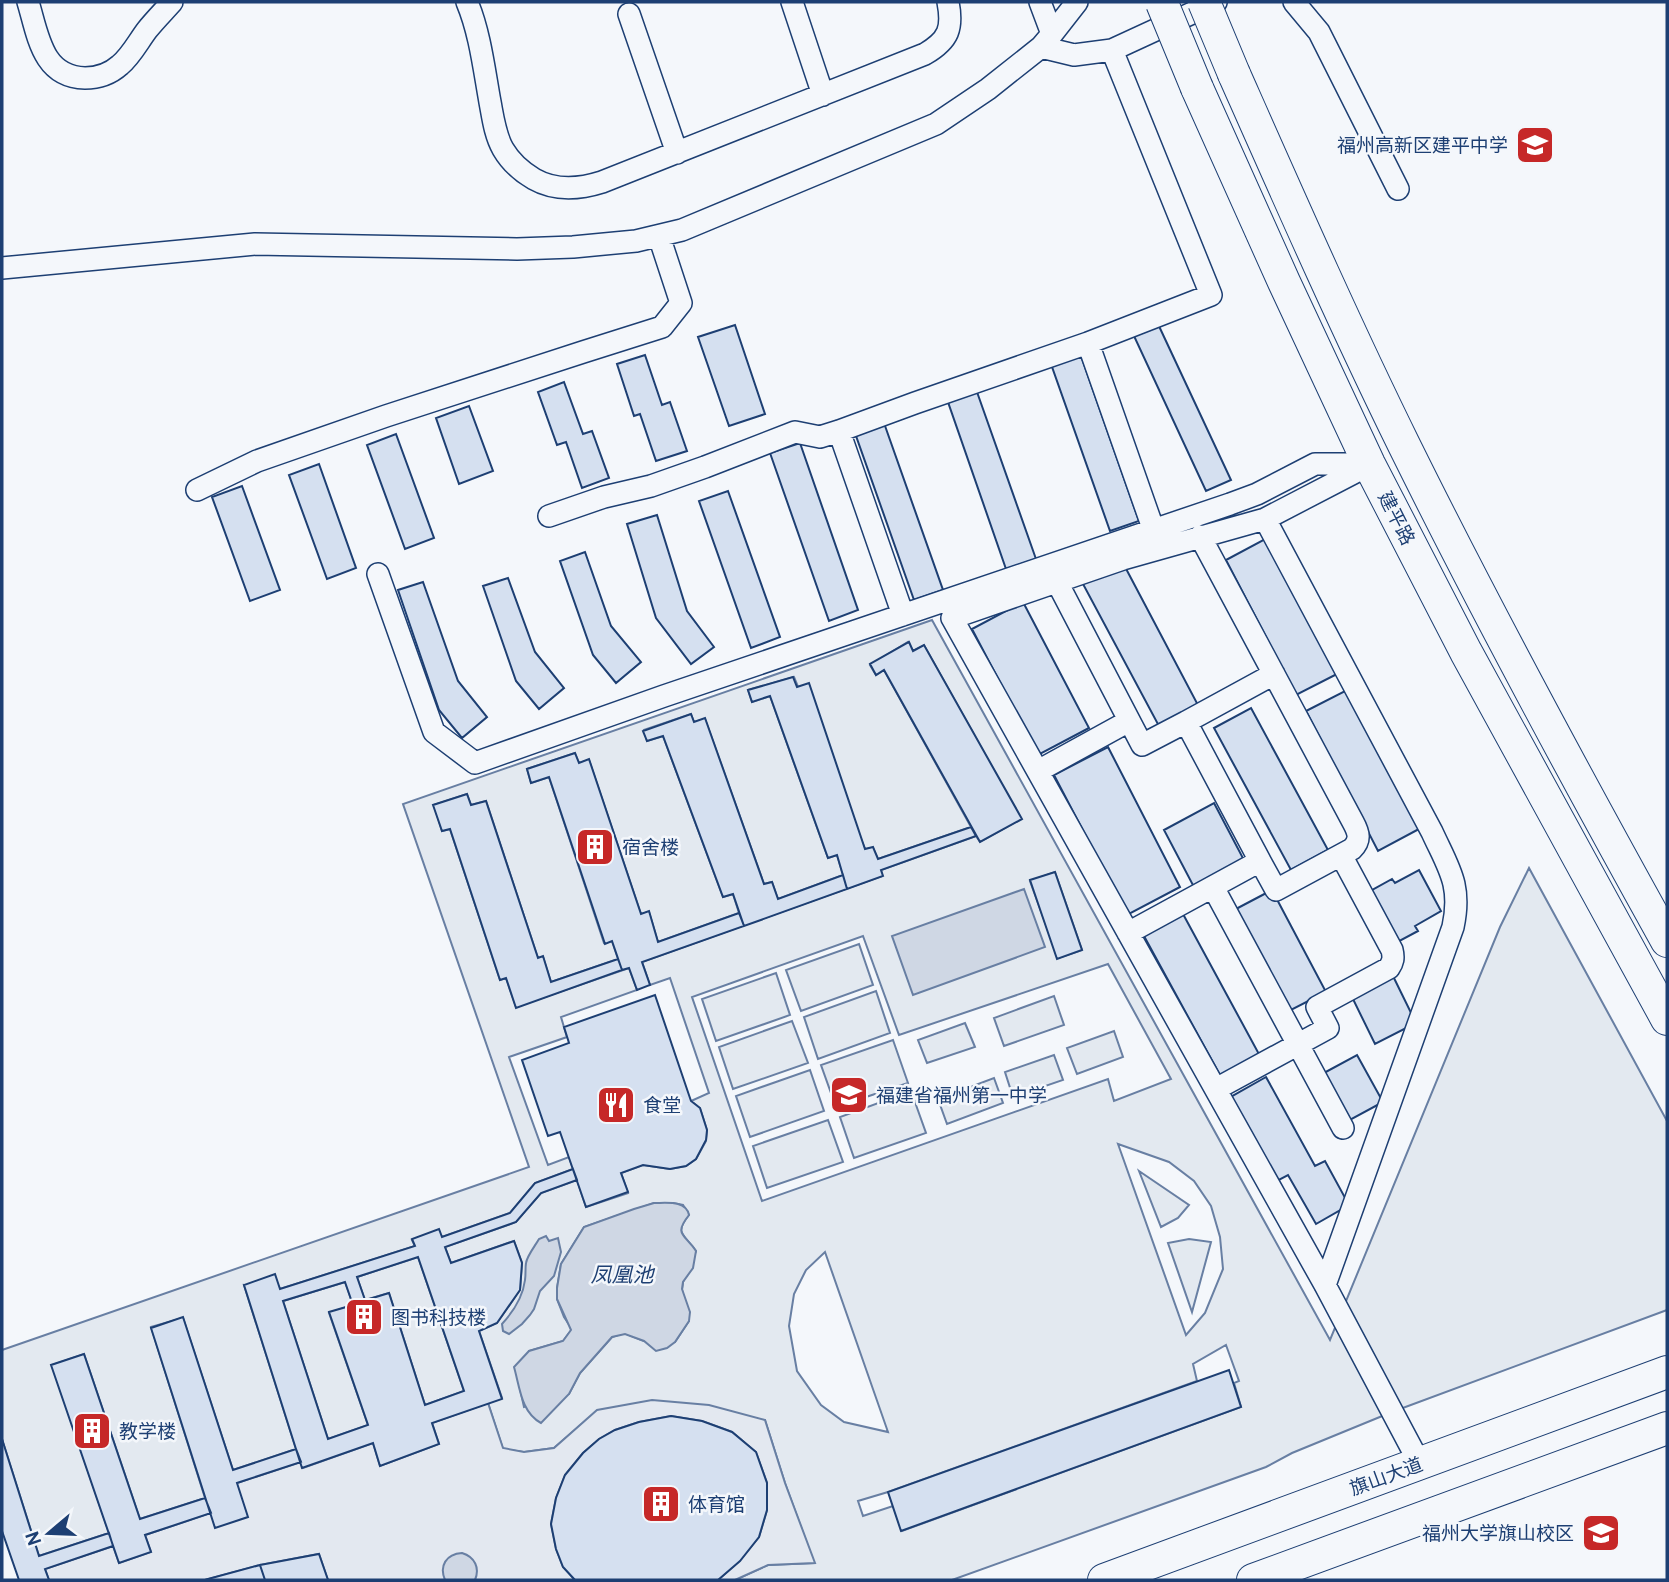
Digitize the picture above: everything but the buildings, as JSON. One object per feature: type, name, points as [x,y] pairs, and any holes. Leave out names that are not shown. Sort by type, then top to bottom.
[{"type":"highway","name":"建平路","points":[[1161,2],[1284,282],[1369,464],[1466,652],[1667,1019]]},
{"type":"highway","name":"建平路","points":[[1203,2],[1320,268],[1404,444],[1506,646],[1667,941]]},
{"type":"highway","name":"旗山大道","points":[[1104,1580],[1663,1371]]},
{"type":"highway","points":[[1253,1580],[1667,1428]]},
{"type":"highway","points":[[1499,1490],[1648,1457],[1667,1450]]},
{"type":"street","points":[[28,2],[40,40],[52,66],[79,78],[100,76],[123,63],[170,3]]},
{"type":"street","points":[[467,2],[474,21],[496,132],[505,152],[527,175],[547,185],[582,187],[677,153],[925,54],[945,40],[950,25],[948,2]]},
{"type":"street","points":[[792,2],[823,94]]},
{"type":"street","points":[[1040,2],[1046,41]]},
{"type":"street","points":[[2,268],[255,244],[517,249],[617,244],[659,236],[682,230],[936,124],[988,89],[1046,41],[1077,2]]},
{"type":"street","points":[[1046,41],[1074,55],[1112,50],[1216,2]]},
{"type":"street","points":[[1294,2],[1320,32],[1398,189]]},
{"type":"street","points":[[629,14],[677,153]]},
{"type":"street","points":[[549,516],[604,497],[662,482],[795,432],[820,436],[839,431],[1088,344],[1211,295],[1112,50]]},
{"type":"street","points":[[197,490],[257,461],[570,355],[662,327],[681,303],[659,236]]},
{"type":"street","points":[[1088,344],[1154,531]]},
{"type":"street","points":[[839,431],[903,615]]},
{"type":"street","points":[[378,574],[434,732],[475,763],[664,696],[1154,531],[1256,494],[1315,464],[1369,464]]},
{"type":"street","points":[[1369,464],[1265,519],[1123,559],[953,618],[1325,1285],[1420,1464]]},
{"type":"street","points":[[1265,519],[1432,832],[1457,892],[1453,927],[1325,1285]]},
{"type":"street","points":[[1186,722],[1276,890],[1352,849],[1356,844],[1359,837],[1357,830],[1200,536]]},
{"type":"street","points":[[1057,582],[1142,745],[1274,674]]},
{"type":"street","points":[[1038,771],[1129,720]]},
{"type":"street","points":[[1216,1089],[1328,1028],[1317,1007],[1389,968],[1392,963],[1392,950],[1341,855]]},
{"type":"street","points":[[1128,933],[1260,861]]},
{"type":"street","points":[[1213,887],[1343,1128]]},
{"type":"shaded area","points":[[932,620],[1330,1340],[1500,927],[1529,868],[1667,1121],[1667,1310],[1392,1412],[1292,1453],[1266,1467],[952,1580],[735,1580],[768,1565],[814,1563],[765,1420],[597,1411],[554,1448],[524,1452],[503,1449],[488,1403],[502,1398],[479,1331],[497,1323],[520,1290],[522,1263],[514,1241],[451,1263],[445,1247],[516,1222],[541,1193],[577,1180],[586,1207],[628,1193],[621,1173],[643,1165],[670,1169],[686,1166],[696,1159],[706,1141],[707,1130],[700,1108],[691,1101],[709,1093],[670,978],[650,985],[642,962],[882,876],[881,870],[976,836],[980,842],[1021,819],[924,645],[913,651],[908,642],[870,665],[876,675],[884,670],[971,827],[878,859],[873,848],[865,849],[794,677],[748,690],[752,702],[770,696],[828,858],[837,855],[843,875],[778,899],[772,882],[764,884],[705,719],[694,722],[691,714],[644,730],[647,741],[663,736],[723,897],[733,894],[739,913],[658,942],[649,912],[641,914],[589,760],[579,763],[575,753],[527,769],[531,783],[549,777],[604,943],[612,941],[618,959],[551,982],[543,957],[538,958],[486,801],[471,805],[467,794],[434,805],[442,831],[450,829],[500,980],[506,978],[516,1007],[629,968],[637,990],[561,1017],[567,1037],[509,1057],[548,1165],[569,1157],[573,1169],[535,1183],[510,1213],[442,1237],[412,1240],[415,1246],[280,1289],[244,1285],[296,1449],[233,1470],[183,1318],[151,1327],[205,1498],[140,1519],[84,1354],[52,1365],[109,1533],[39,1556],[2,1439],[2,1350],[529,1167],[403,804]],"holes":[[[1055,872],[1082,950],[1058,958],[1030,881]],[[863,936],[899,1035],[1108,964],[1171,1079],[1114,1101],[1108,1079],[762,1201],[692,997]],[[1118,1144],[1169,1162],[1194,1181],[1211,1206],[1220,1237],[1223,1269],[1205,1313],[1186,1335]],[[654,1203],[683,1205],[689,1215],[681,1231],[696,1251],[682,1290],[689,1321],[675,1342],[644,1341],[624,1333],[612,1337],[580,1373],[569,1394],[524,1407],[520,1389],[529,1351],[563,1341],[572,1329],[557,1299],[557,1288],[561,1264],[584,1227]],[[825,1252],[888,1432],[844,1422],[821,1405],[797,1371],[789,1326],[794,1294],[806,1270]],[[1226,1345],[1239,1381],[1234,1383],[1241,1407],[902,1531],[893,1506],[863,1516],[858,1501],[1197,1381],[1193,1364]]]},
{"type":"shaded area","points":[[859,944],[873,985],[801,1011],[786,970]]},
{"type":"shaded area","points":[[776,973],[790,1015],[716,1041],[702,999]]},
{"type":"shaded area","points":[[876,991],[890,1033],[818,1059],[804,1017]]},
{"type":"shaded area","points":[[1054,996],[1064,1025],[1004,1046],[994,1018]]},
{"type":"shaded area","points":[[792,1021],[808,1063],[733,1089],[719,1047]]},
{"type":"shaded area","points":[[965,1023],[975,1047],[927,1063],[918,1040]]},
{"type":"shaded area","points":[[1114,1031],[1123,1057],[1077,1074],[1067,1048]]},
{"type":"shaded area","points":[[893,1040],[908,1083],[836,1107],[821,1065]]},
{"type":"shaded area","points":[[1054,1055],[1063,1080],[1013,1097],[1005,1072]]},
{"type":"shaded area","points":[[810,1070],[824,1111],[750,1137],[736,1096]]},
{"type":"shaded area","points":[[994,1078],[1003,1103],[947,1124],[938,1099]]},
{"type":"shaded area","points":[[911,1091],[926,1133],[854,1158],[840,1117]]},
{"type":"shaded area","points":[[828,1120],[843,1162],[767,1188],[753,1146]]},
{"type":"shaded area","points":[[1139,1171],[1189,1205],[1178,1218],[1161,1227]]},
{"type":"shaded area","points":[[1189,1239],[1211,1242],[1192,1312],[1168,1243]]},
{"type":"shaded area","points":[[418,1257],[464,1391],[425,1405],[389,1293],[365,1300],[357,1277]]},
{"type":"shaded area","points":[[345,1282],[353,1305],[329,1313],[368,1425],[328,1439],[283,1301]]},
{"type":"shaded area","points":[[652,1400],[709,1405],[765,1420],[815,1563],[768,1565],[735,1580],[718,1580],[759,1537],[767,1510],[767,1483],[756,1452],[732,1432],[702,1421],[671,1416],[615,1430],[583,1453],[565,1475],[556,1498],[551,1524],[563,1567],[575,1580],[328,1580],[319,1554],[260,1565],[205,1580],[49,1580],[45,1569],[113,1546],[119,1563],[151,1552],[145,1535],[211,1513],[237,1483],[301,1462],[303,1468],[373,1443],[380,1466],[439,1444],[432,1423],[488,1403],[503,1448],[524,1452],[554,1448],[597,1410]]},
{"type":"water","points":[[1024,889],[1045,947],[913,995],[892,936]]},
{"type":"water","name":"凤凰池","points":[[654,1203],[680,1205],[689,1215],[681,1231],[696,1251],[693,1268],[683,1282],[682,1289],[690,1312],[689,1321],[675,1342],[656,1351],[644,1341],[625,1334],[612,1337],[580,1373],[569,1394],[541,1423],[525,1406],[514,1367],[529,1351],[563,1341],[571,1330],[557,1299],[561,1264],[584,1227]]},
{"type":"water","points":[[546,1236],[549,1241],[558,1238],[561,1252],[554,1276],[540,1291],[530,1315],[509,1334],[503,1331],[502,1324],[514,1309],[522,1292],[528,1257],[539,1239]]},
{"type":"water","points":[[462,1553],[470,1557],[475,1564],[475,1580],[445,1580],[445,1562],[448,1558]]},
{"type":"place","name":"福州高新区建平中学","points":[[1535,145]]},
{"type":"place","name":"宿舍楼","points":[[595,847]]},
{"type":"place","name":"福建省福州第一中学","points":[[849,1095]]},
{"type":"place","name":"食堂","points":[[616,1105]]},
{"type":"place","name":"图书科技楼","points":[[364,1317]]},
{"type":"place","name":"教学楼","points":[[92,1431]]},
{"type":"place","name":"体育馆","points":[[661,1504]]},
{"type":"place","name":"福州大学旗山校区","points":[[1601,1533]]}]
